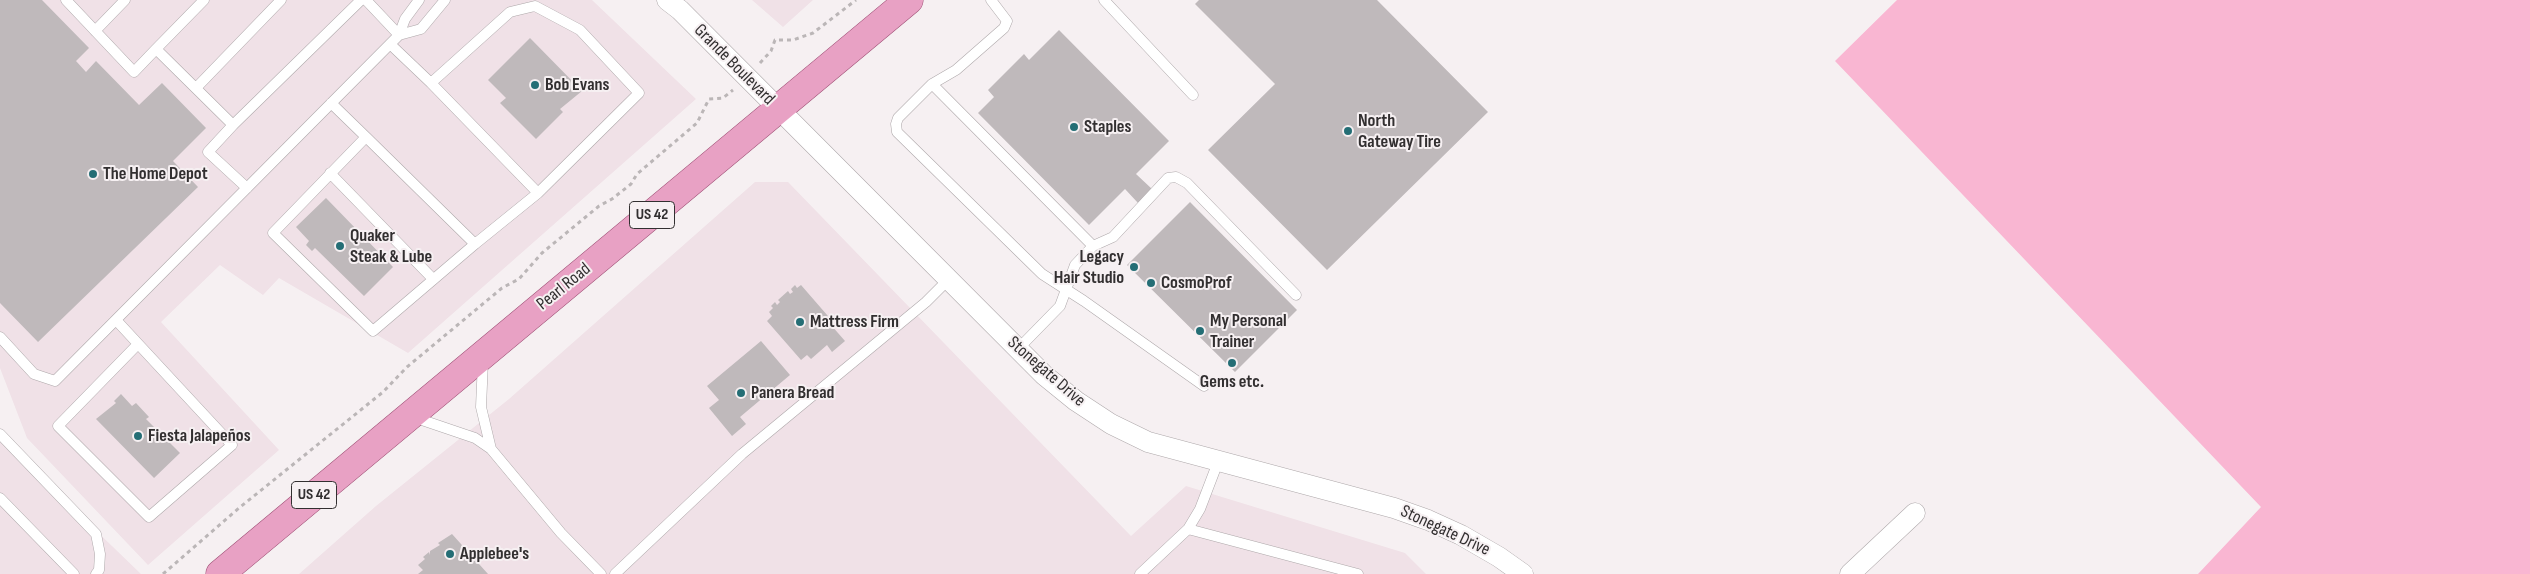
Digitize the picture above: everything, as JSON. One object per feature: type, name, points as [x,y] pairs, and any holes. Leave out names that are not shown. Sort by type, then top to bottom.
[{"type":"main road","name":"Pearl Road","points":[[220,574],[909,0]]},
{"type":"street","name":"Grande Boulevard","points":[[667,0],[779,110]]},
{"type":"street","name":"Stonegate Drive","points":[[779,110],[1044,375],[1076,401],[1111,424],[1148,442],[1394,508],[1428,520],[1469,539],[1523,574]]},
{"type":"street","points":[[1850,574],[1914,514]]},
{"type":"lane","points":[[66,0],[134,72],[204,0]]},
{"type":"lane","points":[[95,31],[125,0]]},
{"type":"lane","points":[[196,88],[281,0]]},
{"type":"lane","points":[[247,188],[208,152],[233,125],[361,0]]},
{"type":"lane","points":[[366,0],[399,34]]},
{"type":"lane","points":[[0,337],[34,374],[55,381],[390,44],[399,34],[405,19],[419,0]]},
{"type":"lane","points":[[399,34],[421,28],[445,0]]},
{"type":"lane","points":[[991,0],[1007,21],[1004,28],[956,70],[932,84],[898,118],[896,124],[897,132],[1042,274],[1204,386]]},
{"type":"lane","points":[[1104,0],[1193,95]]},
{"type":"lane","points":[[366,137],[274,234],[373,331],[538,193],[639,93],[580,30],[535,6],[510,12],[431,83]]},
{"type":"lane","points":[[390,44],[431,83],[538,193]]},
{"type":"lane","points":[[156,49],[233,125]]},
{"type":"lane","points":[[932,84],[1093,246]]},
{"type":"lane","points":[[331,103],[475,244]]},
{"type":"lane","points":[[330,173],[433,279]]},
{"type":"lane","points":[[1018,350],[1060,306],[1075,265],[1093,246],[1112,237],[1168,178],[1176,177],[1187,183],[1296,295]]},
{"type":"lane","points":[[615,574],[742,454],[926,302],[949,279]]},
{"type":"lane","points":[[116,320],[232,445],[149,517],[58,426],[138,344]]},
{"type":"lane","points":[[484,354],[481,407],[492,449]]},
{"type":"lane","points":[[409,416],[474,438],[492,449],[561,533],[601,574]]},
{"type":"lane","points":[[0,434],[96,534],[100,554],[100,570],[96,574]]},
{"type":"lane","points":[[1140,574],[1188,529],[1204,502],[1218,462]]},
{"type":"lane","points":[[0,498],[67,572]]},
{"type":"lane","points":[[1188,529],[1358,574]]},
{"type":"path","points":[[163,574],[239,508],[383,392],[407,367],[502,288],[519,279],[542,253],[599,206],[612,200],[631,184],[637,174],[696,123],[709,99],[723,98],[748,78],[771,51],[775,40],[793,40],[813,33],[856,0]]},
{"type":"shaded area","points":[[0,0],[592,0],[696,99],[408,353],[279,278],[263,295],[220,265],[161,322],[279,450],[148,565],[27,438],[0,368]]},
{"type":"shaded area","points":[[752,0],[813,0],[783,27]]},
{"type":"shaded area","points":[[1897,0],[2530,0],[2530,574],[2198,574],[2261,507],[1835,61]]},
{"type":"shaded area","points":[[755,182],[788,182],[1131,536],[1186,486],[1405,553],[1426,574],[299,574],[376,506],[509,399]]},
{"type":"shaded area","points":[[0,438],[141,574],[0,574]]},
{"type":"building","name":"The Home Depot","points":[[0,0],[42,0],[89,48],[76,61],[86,72],[96,61],[139,105],[162,83],[206,128],[173,161],[198,187],[38,342],[0,303]]},
{"type":"building","name":"North Gateway Tire","points":[[1199,0],[1377,0],[1488,112],[1327,270],[1208,150],[1275,84],[1195,4]]},
{"type":"building","name":"Staples","points":[[1059,30],[1169,141],[1136,174],[1152,189],[1138,203],[1125,189],[1089,225],[978,113],[994,97],[988,90],[1024,54],[1029,60]]},
{"type":"building","name":"Bob Evans","points":[[530,38],[582,91],[560,109],[563,112],[536,139],[500,103],[506,98],[488,80]]},
{"type":"building","name":"Quaker Steak & Lube","points":[[326,198],[393,267],[364,296],[315,248],[312,251],[306,245],[309,241],[296,227]]},
{"type":"building","points":[[1190,202],[1297,310],[1235,372],[1127,265]]},
{"type":"building","name":"Mattress Firm","points":[[795,285],[797,288],[801,285],[834,323],[831,325],[845,341],[832,352],[827,345],[811,359],[807,355],[801,360],[767,321],[772,316],[769,312],[773,308],[771,306],[775,302],[777,305],[780,302],[778,300],[788,291],[790,294],[793,292],[791,289]]},
{"type":"building","name":"Panera Bread","points":[[761,341],[790,375],[740,417],[746,424],[732,436],[709,408],[719,400],[707,386]]},
{"type":"building","name":"Fiesta Jalapeños","points":[[121,394],[132,406],[136,403],[149,417],[146,419],[180,453],[154,478],[96,419],[116,403],[114,401]]},
{"type":"building","name":"Applebee's","points":[[452,534],[488,574],[418,574],[423,570],[418,565],[425,559],[423,557],[429,552],[430,555],[430,551],[440,545],[438,543]]},
{"type":"place","name":"Bob Evans","points":[[535,85]]},
{"type":"place","name":"Staples","points":[[1074,127]]},
{"type":"place","name":"North Gateway Tire","points":[[1348,131]]},
{"type":"place","name":"The Home Depot","points":[[93,174]]},
{"type":"place","name":"Quaker Steak & Lube","points":[[340,246]]},
{"type":"place","name":"Legacy Hair Studio","points":[[1134,267]]},
{"type":"place","name":"CosmoProf","points":[[1151,283]]},
{"type":"place","name":"Mattress Firm","points":[[800,322]]},
{"type":"place","name":"My Personal Trainer","points":[[1200,331]]},
{"type":"place","name":"Gems etc.","points":[[1232,363]]},
{"type":"place","name":"Panera Bread","points":[[741,393]]},
{"type":"place","name":"Fiesta Jalapeños","points":[[138,436]]},
{"type":"place","name":"Applebee's","points":[[450,554]]}]
